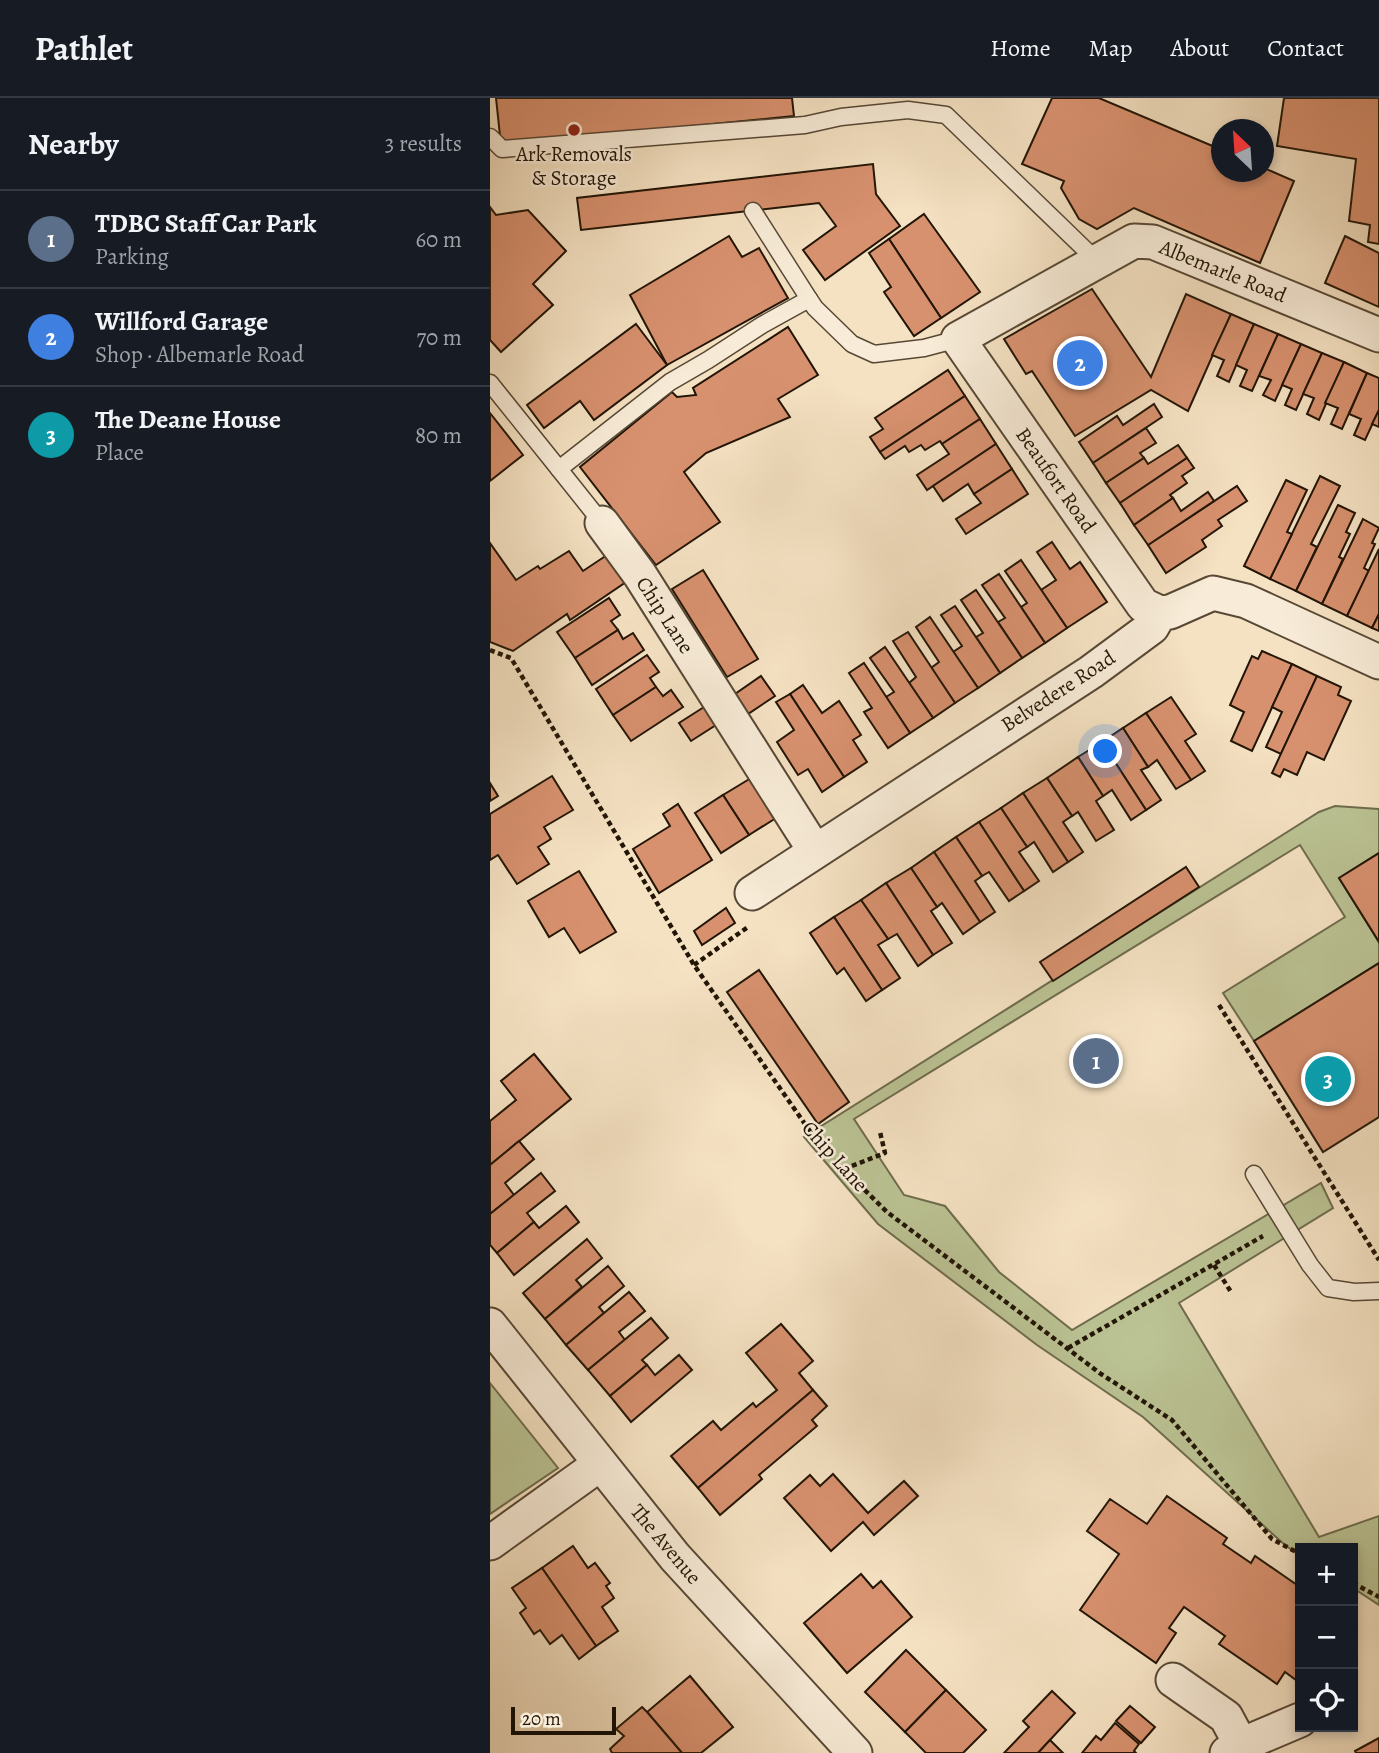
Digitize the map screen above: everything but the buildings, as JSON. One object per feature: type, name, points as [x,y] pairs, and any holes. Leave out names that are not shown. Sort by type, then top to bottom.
[{"type":"street","name":"Albemarle Road","points":[[958,339],[1134,241],[1153,242],[1379,335]]},
{"type":"street","name":"Beaufort Road","points":[[958,339],[1143,605],[1160,613]]},
{"type":"street","name":"Chip Lane","points":[[601,523],[640,575],[815,851]]},
{"type":"street","name":"Belvedere Road","points":[[754,907],[815,851],[1091,672],[1152,627],[1160,613],[1170,612],[1213,593],[1246,601],[1379,662]]},
{"type":"street","name":"The Avenue","points":[[490,1325],[675,1557],[855,1753]]},
{"type":"street","points":[[490,1543],[600,1464]]},
{"type":"street","points":[[1173,1680],[1226,1717],[1234,1749],[1295,1722]]},
{"type":"lane","points":[[490,137],[502,149],[805,125],[841,117],[908,110],[946,115],[1097,260]]},
{"type":"lane","points":[[753,211],[815,309],[852,344],[874,354],[925,348],[958,339]]},
{"type":"lane","points":[[559,469],[670,382],[809,299]]},
{"type":"lane","points":[[490,383],[601,523]]},
{"type":"lane","points":[[1254,1174],[1310,1265],[1328,1287],[1354,1292],[1379,1291]]},
{"type":"path","name":"Chip Lane","points":[[490,650],[511,658],[694,965],[821,1147],[887,1212],[1101,1374],[1172,1420],[1272,1539],[1295,1551]]},
{"type":"path","points":[[694,965],[754,907]]},
{"type":"path","points":[[1219,1005],[1379,1260]]},
{"type":"path","points":[[844,1169],[885,1153],[880,1132]]},
{"type":"path","points":[[1068,1348],[1285,1224]]},
{"type":"path","points":[[1213,1265],[1231,1292]]},
{"type":"path","points":[[1358,1586],[1379,1597]]},
{"type":"green space","points":[[1335,806],[1379,809],[1379,853],[1339,878],[1379,942],[1379,963],[1254,1041],[1223,993],[1345,917],[1300,845],[854,1119],[904,1195],[945,1206],[999,1272],[1072,1330],[1321,1183],[1333,1208],[1179,1303],[1319,1537],[1379,1516],[1379,1605],[1358,1591],[1358,1543],[1295,1543],[1295,1552],[1286,1546],[1143,1417],[1037,1345],[878,1224],[804,1137],[1319,812]]},
{"type":"green space","points":[[490,1383],[558,1468],[490,1514]]},
{"type":"place","name":"Ark Removals & Storage","points":[[574,130]]},
{"type":"place","name":"Willford Garage","points":[[1080,363]]},
{"type":"place","name":"TDBC Staff Car Park","points":[[1096,1061]]},
{"type":"place","name":"The Deane House","points":[[1328,1079]]}]
